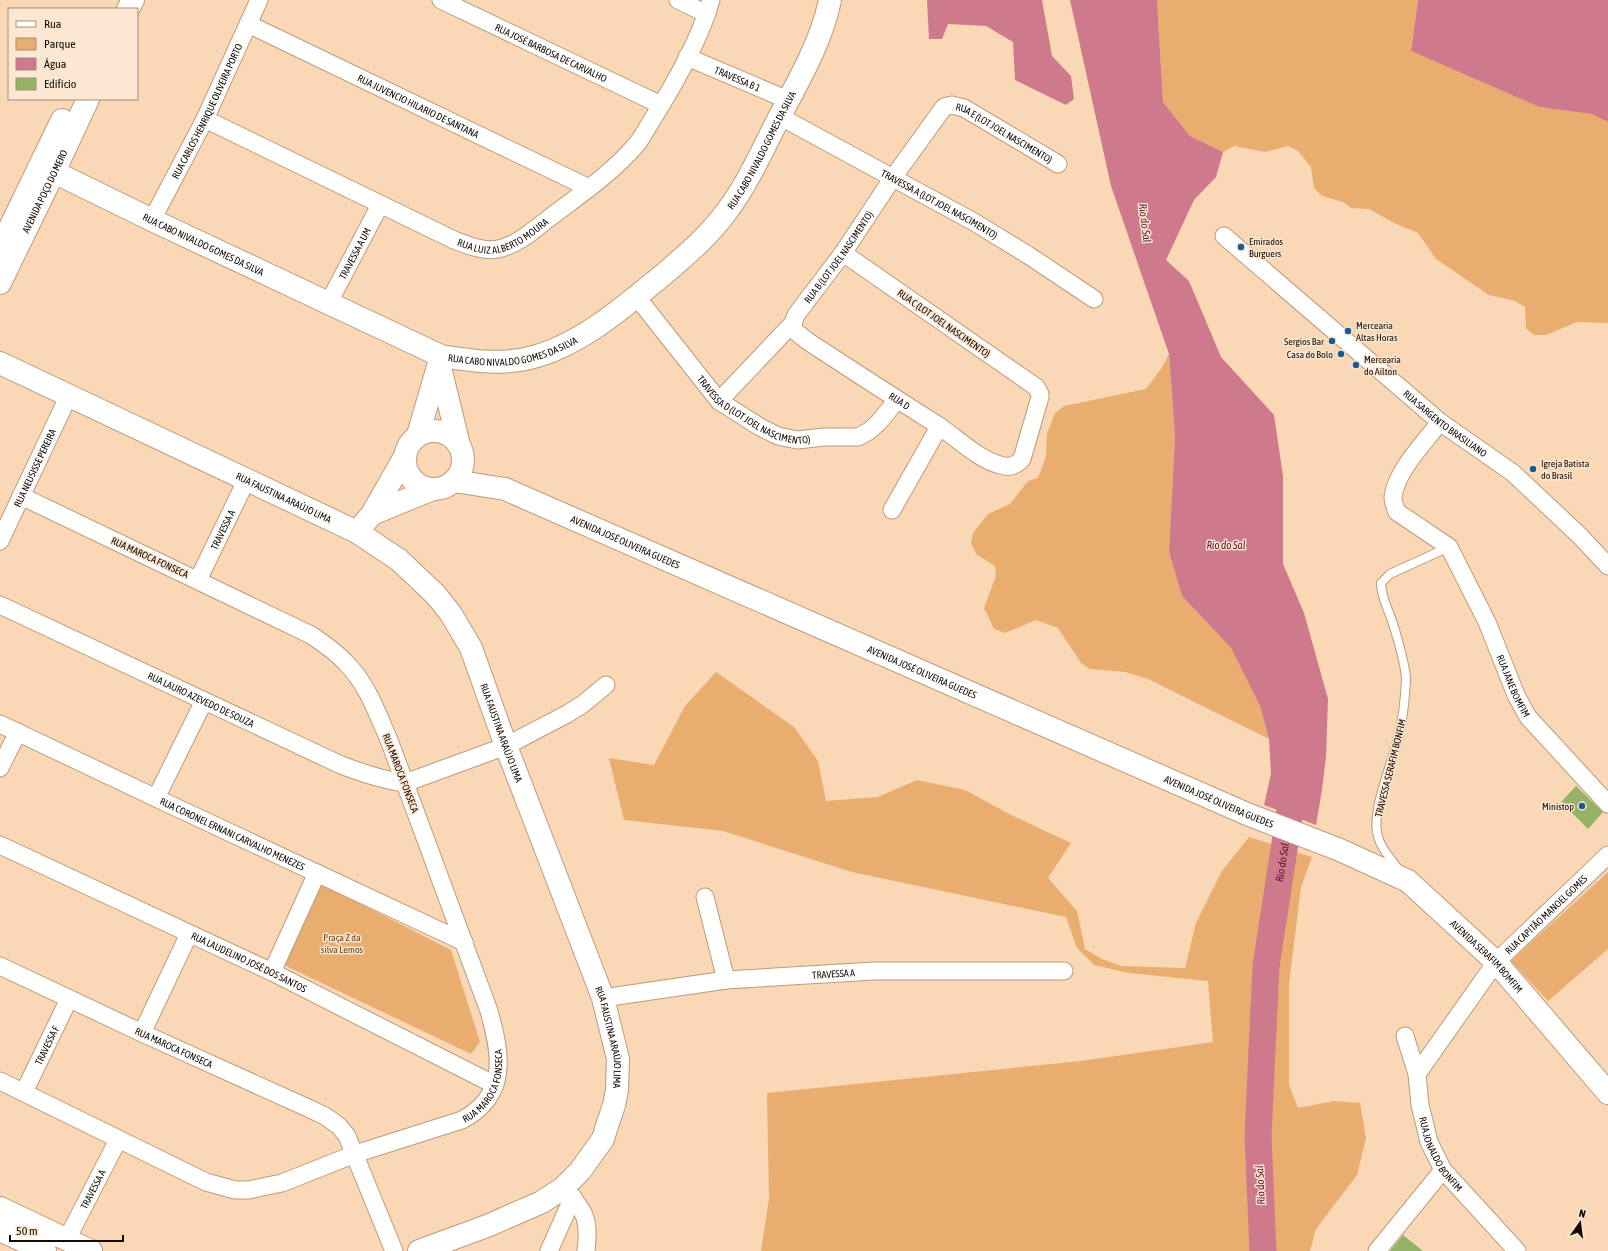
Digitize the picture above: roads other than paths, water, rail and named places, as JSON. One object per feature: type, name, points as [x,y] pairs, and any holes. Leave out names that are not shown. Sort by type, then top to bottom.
[{"type":"street","name":"RUA CARLOS HENRIQUE OLIVEIRA PORTO","points":[[152,220],[205,119],[259,0]]},
{"type":"street","name":"RUA JOSÉ BARBOSA DE CARVALHO","points":[[441,0],[661,105]]},
{"type":"street","points":[[678,0],[709,7]]},
{"type":"street","name":"RUA CABO NIVALDO GOMES DA SILVA","points":[[54,172],[152,220],[329,302],[440,359],[495,362],[516,361],[536,357],[562,348],[602,323],[701,242],[727,211],[749,176],[813,49],[827,14],[830,0]]},
{"type":"street","name":"RUA LUIZ ALBERTO MOURA","points":[[205,119],[454,240],[476,248],[491,250],[509,246],[524,237],[589,188],[616,165],[636,145],[661,105],[687,57],[709,7]]},
{"type":"street","name":"RUA JUVENCIO HILARIO DE SANTANA","points":[[248,24],[589,188]]},
{"type":"street","name":"TRAVESSA B 1","points":[[687,57],[784,108]]},
{"type":"street","name":"AVENIDA POÇO DO MERO","points":[[0,248],[72,100]]},
{"type":"street","name":"AVENIDA POÇO DO MERO","points":[[0,283],[88,100]]},
{"type":"street","name":"RUA E (LOT JOEL NASCIMENTO)","points":[[948,105],[955,105],[964,108],[1058,164]]},
{"type":"street","name":"RUA B (LOT JOEL NASCIMENTO)","points":[[719,401],[793,323],[796,315],[843,253],[892,178],[937,115],[944,107],[948,105]]},
{"type":"street","name":"TRAVESSA A (LOT JOEL NASCIMENTO)","points":[[784,108],[892,178],[974,222],[1094,299]]},
{"type":"street","name":"TRAVESSA A UM","points":[[329,302],[380,205]]},
{"type":"street","name":"RUA SARGENTO BRASILIANO","points":[[1224,236],[1440,422],[1513,473],[1580,536],[1608,566]]},
{"type":"street","name":"RUA C (LOT JOEL NASCIMENTO)","points":[[843,253],[1033,385],[1038,390],[1040,397],[1024,454],[1022,459],[1015,466]]},
{"type":"street","name":"TRAVESSA D (LOT JOEL NASCIMENTO)","points":[[636,296],[719,401],[760,427],[778,436],[803,440],[825,437],[854,438],[862,436],[879,422],[897,400]]},
{"type":"street","name":"RUA D","points":[[793,323],[794,330],[806,340],[939,426],[982,456],[995,463],[1005,466],[1015,466]]},
{"type":"street","points":[[418,435],[440,359]]},
{"type":"street","points":[[372,514],[433,489],[446,487],[454,481],[460,473],[463,464],[461,450],[440,359]]},
{"type":"street","name":"RUA FAUSTINA ARAÚJO LIMA","points":[[0,364],[69,395],[357,532],[399,560],[436,595],[451,614],[471,648],[506,746],[603,998],[618,1059],[617,1084],[614,1105],[603,1139],[568,1192],[419,1251]]},
{"type":"street","name":"RUA NEUSISSE PEREIRA","points":[[0,541],[69,395]]},
{"type":"street","points":[[1440,422],[1403,471],[1396,486],[1393,501],[1397,512],[1450,547]]},
{"type":"street","points":[[892,510],[939,426]]},
{"type":"street","points":[[357,532],[372,514],[404,458],[406,449],[411,441],[418,435],[432,431],[445,433],[453,438],[461,450]]},
{"type":"street","name":"AVENIDA JOSÉ OLIVEIRA GUEDES","points":[[461,450],[505,489]]},
{"type":"street","points":[[404,458],[405,468],[415,483],[424,488],[433,489]]},
{"type":"street","name":"TRAVESSA A","points":[[198,580],[247,479]]},
{"type":"street","name":"AVENIDA JOSÉ OLIVEIRA GUEDES","points":[[454,481],[505,489],[1247,814],[1340,850]]},
{"type":"street","name":"RUA MAROCA FONSECA","points":[[0,1081],[206,1182],[235,1190],[249,1190],[282,1182],[355,1154],[462,1120],[479,1109],[495,1085],[499,1051],[489,1011],[405,783],[372,702],[363,684],[346,662],[311,635],[21,496]]},
{"type":"street","name":"RUA JANE BOMFIM","points":[[1450,547],[1487,622],[1516,695],[1528,717],[1608,804]]},
{"type":"street","name":"RUA LAURO AZEVEDO DE SOUZA","points":[[0,605],[341,765],[373,777],[405,783]]},
{"type":"street","points":[[405,783],[506,746],[567,714],[606,686]]},
{"type":"street","points":[[156,798],[204,701]]},
{"type":"street","name":"RUA CORONEL ERNANI CARVALHO MENEZES","points":[[0,724],[464,942]]},
{"type":"street","points":[[0,768],[18,732]]},
{"type":"street","name":"RUA LAUDELINO JOSÉ DOS SANTOS","points":[[0,846],[272,972],[495,1085]]},
{"type":"street","name":"AVENIDA SERAFIM BOMFIM","points":[[1340,850],[1408,881],[1496,962],[1608,1093]]},
{"type":"street","name":"RUA CAPITÃO MANOEL GOMES","points":[[1417,1074],[1496,962],[1608,855]]},
{"type":"street","points":[[272,972],[317,873]]},
{"type":"street","points":[[705,897],[726,980]]},
{"type":"street","points":[[142,1033],[189,934]]},
{"type":"street","name":"RUA MAROCA FONSECA","points":[[0,966],[142,1033],[325,1116],[339,1126],[347,1136],[355,1154],[394,1251]]},
{"type":"street","name":"TRAVESSA A","points":[[603,998],[726,980],[874,971],[1064,971]]},
{"type":"street","name":"TRAVESSA F","points":[[24,1092],[69,999]]},
{"type":"street","name":"RUA JONALDO BONFIM","points":[[1405,1036],[1417,1074],[1420,1106],[1429,1142],[1443,1170],[1517,1251]]},
{"type":"street","name":"TRAVESSA A","points":[[67,1239],[118,1140]]},
{"type":"street","points":[[1377,1251],[1443,1170]]},
{"type":"street","points":[[549,1251],[568,1192]]},
{"type":"street","points":[[568,1192],[585,1214],[587,1221],[586,1251]]},
{"type":"street","points":[[0,1208],[91,1251]]},
{"type":"street","points":[[0,1230],[37,1249]]},
{"type":"lane","name":"TRAVESSA SERAFIM BONFIM","points":[[1408,881],[1387,854],[1379,840],[1376,824],[1382,791],[1398,738],[1404,710],[1406,678],[1392,621],[1383,596],[1381,583],[1390,574],[1450,547]]},
{"type":"water","points":[[927,0],[1042,0],[1052,56],[1071,76],[1074,99],[1066,105],[1015,80],[1013,42],[986,26],[948,24],[942,39],[929,39]]},
{"type":"water","name":"Rio do Sal","points":[[1070,0],[1157,0],[1163,102],[1190,136],[1223,152],[1216,177],[1194,200],[1166,260],[1189,281],[1221,357],[1274,415],[1283,476],[1283,564],[1304,613],[1328,699],[1326,757],[1316,825],[1264,805],[1271,774],[1269,739],[1260,706],[1231,648],[1182,596],[1169,552],[1175,437],[1169,354],[1111,186]]},
{"type":"water","points":[[1418,0],[1608,0],[1608,122],[1591,114],[1539,107],[1411,51]]},
{"type":"waterway","name":"Rio do Sal","points":[[1263,1251],[1258,1136],[1266,966],[1295,778]]},
{"type":"place","name":"Emirados Burguers","points":[[1241,247]]},
{"type":"place","name":"Mercearia Altas Horas","points":[[1348,331]]},
{"type":"place","name":"Sergios Bar","points":[[1332,341]]},
{"type":"place","name":"Casa do Bolo","points":[[1341,354]]},
{"type":"place","name":"Mercearia do Ailton","points":[[1356,365]]},
{"type":"place","name":"Igreja Batista do Brasil","points":[[1533,469]]},
{"type":"place","name":"Ministop","points":[[1582,806]]},
{"type":"park label","name":"Praça Z da silva Lemos","points":[[342,942]]}]
